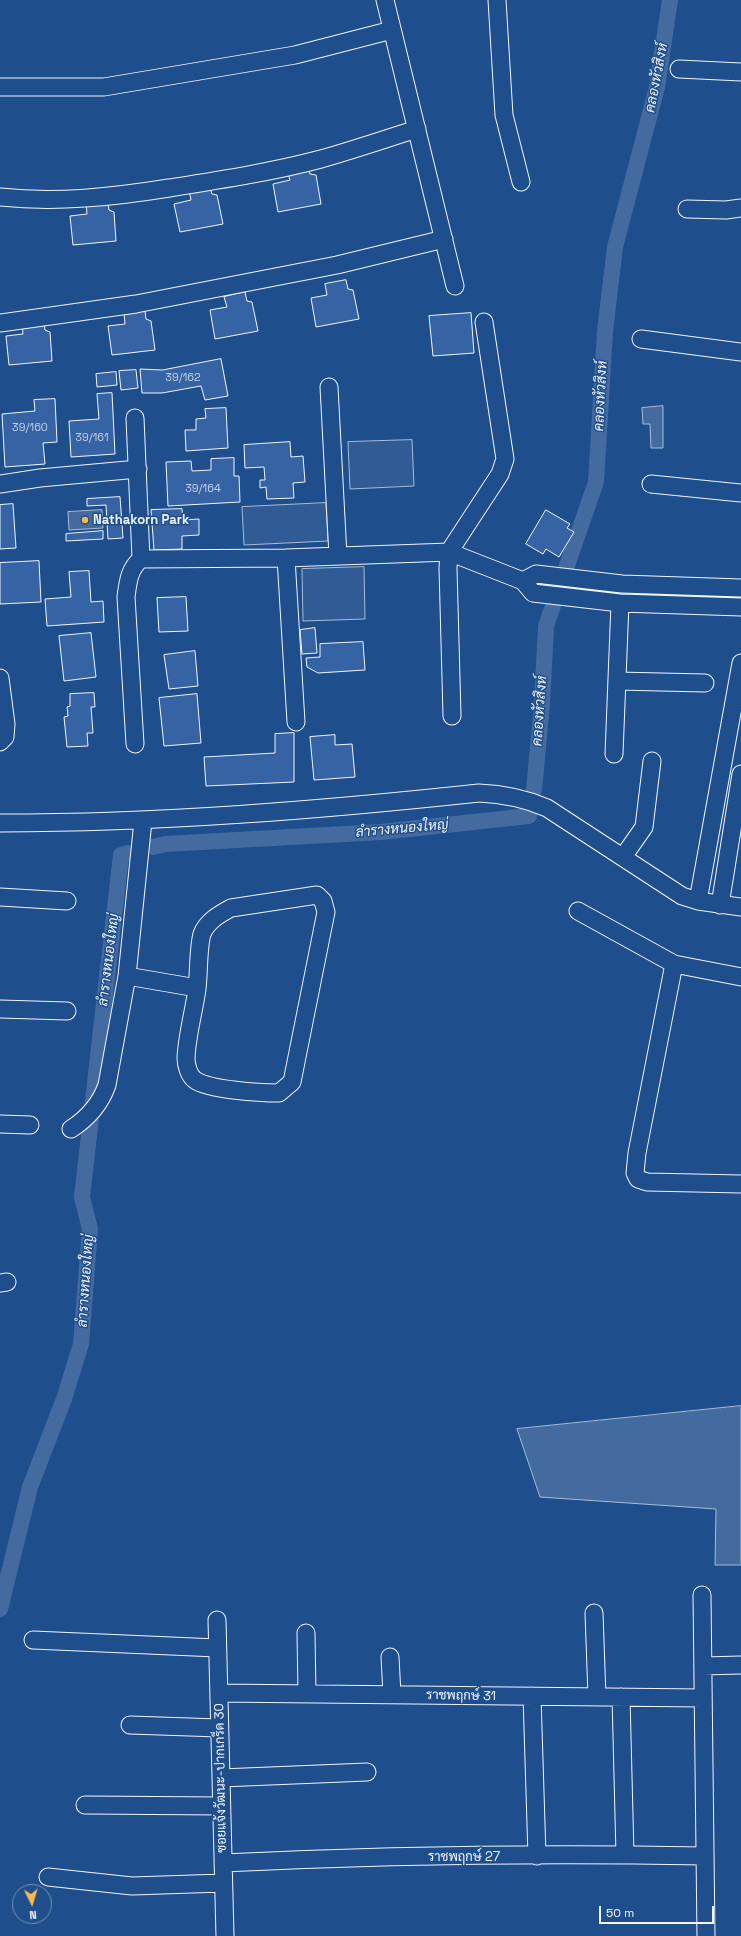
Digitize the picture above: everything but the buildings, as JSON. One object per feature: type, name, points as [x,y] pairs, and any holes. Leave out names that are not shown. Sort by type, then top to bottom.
[{"type":"street","points":[[385,0],[455,286]]},
{"type":"street","points":[[497,0],[504,115],[521,182]]},
{"type":"street","points":[[0,87],[104,88],[295,55],[392,30]]},
{"type":"street","points":[[679,69],[741,72]]},
{"type":"street","points":[[0,198],[34,201],[74,200],[150,191],[227,179],[320,159],[417,129]]},
{"type":"street","points":[[687,209],[726,210],[741,208]]},
{"type":"street","points":[[0,323],[136,304],[337,265],[444,239]]},
{"type":"street","points":[[452,716],[448,568],[449,552],[500,474],[505,459],[484,322]]},
{"type":"street","points":[[641,339],[741,352]]},
{"type":"street","points":[[329,387],[338,556]]},
{"type":"street","points":[[135,418],[141,559]]},
{"type":"street","points":[[0,484],[40,478],[138,469]]},
{"type":"street","points":[[651,484],[741,493]]},
{"type":"street","points":[[135,744],[126,597],[129,578],[133,566],[141,559],[286,558],[449,552],[523,581],[533,593],[620,603],[741,607]]},
{"type":"street","points":[[286,558],[296,722]]},
{"type":"street","points":[[523,581],[536,574],[622,584],[741,588]]},
{"type":"street","points":[[614,754],[620,603]]},
{"type":"street","points":[[698,901],[741,663]]},
{"type":"street","points":[[0,678],[6,724],[5,737],[0,742]]},
{"type":"street","points":[[617,681],[705,684]]},
{"type":"street","points":[[623,857],[644,827],[652,761]]},
{"type":"street","points":[[720,904],[741,774]]},
{"type":"street","points":[[0,823],[143,821],[331,808],[479,793],[503,794],[529,800],[547,808],[682,896],[698,901],[741,907]]},
{"type":"street","points":[[76,1126],[102,1100],[107,1085],[127,976],[143,821]]},
{"type":"street","points":[[317,895],[323,901],[326,912],[292,1082],[279,1093],[206,1085],[195,1080],[188,1071],[186,1059],[197,988],[202,934],[208,924],[218,915],[231,908],[317,895]]},
{"type":"street","points":[[0,898],[68,901]]},
{"type":"street","points":[[578,911],[674,964],[741,977]]},
{"type":"street","points":[[674,964],[636,1153],[634,1173],[638,1179],[647,1182],[741,1184]]},
{"type":"street","points":[[127,976],[197,988]]},
{"type":"street","points":[[0,1009],[67,1011]]},
{"type":"street","points":[[0,1124],[30,1125]]},
{"type":"street","points":[[702,1595],[706,1936]]},
{"type":"street","points":[[594,1614],[597,1697]]},
{"type":"street","name":"ซอยแจ้งวัฒนะ-ปากเกร็ด 30","points":[[217,1620],[225,1936]]},
{"type":"street","points":[[306,1633],[307,1694]]},
{"type":"street","points":[[33,1640],[218,1648]]},
{"type":"street","points":[[390,1657],[392,1695]]},
{"type":"street","points":[[702,1666],[741,1665]]},
{"type":"street","name":"ราชพฤกษ์ 31","points":[[219,1693],[703,1698]]},
{"type":"street","points":[[532,1696],[536,1856]]},
{"type":"street","points":[[621,1697],[625,1855]]},
{"type":"street","points":[[130,1725],[220,1728]]},
{"type":"street","points":[[221,1778],[367,1772]]},
{"type":"street","points":[[85,1805],[221,1806]]},
{"type":"street","name":"ราชพฤกษ์ 27","points":[[223,1863],[348,1857],[625,1855],[706,1856]]},
{"type":"street","points":[[48,1877],[132,1886],[223,1883]]},
{"type":"shaded area","points":[[663,406],[663,448],[651,448],[650,424],[643,424],[642,408]]},
{"type":"shaded area","points":[[412,440],[414,486],[350,489],[348,442]]},
{"type":"shaded area","points":[[326,503],[328,541],[244,545],[242,507]]},
{"type":"shaded area","name":"Nathakorn Park","points":[[102,510],[103,528],[69,530],[68,512]]},
{"type":"shaded area","points":[[364,567],[365,619],[303,621],[302,569]]},
{"type":"shaded area","points":[[741,1406],[741,1565],[715,1565],[716,1509],[540,1497],[517,1429]]},
{"type":"waterway","name":"คลองหัวสิงห์","points":[[534,790],[542,704],[546,626],[596,482],[605,331],[615,247],[657,87],[670,0]]},
{"type":"waterway","name":"ลำรางหนองใหญ่","points":[[153,847],[165,844],[381,832],[529,816],[529,814]]},
{"type":"waterway","name":"ลำรางหนองใหญ่","points":[[0,1609],[30,1487],[64,1399],[81,1344],[90,1229],[82,1197],[121,855],[127,853]]},
{"type":"place","name":"Nathakorn Park","points":[[85,520]]}]
